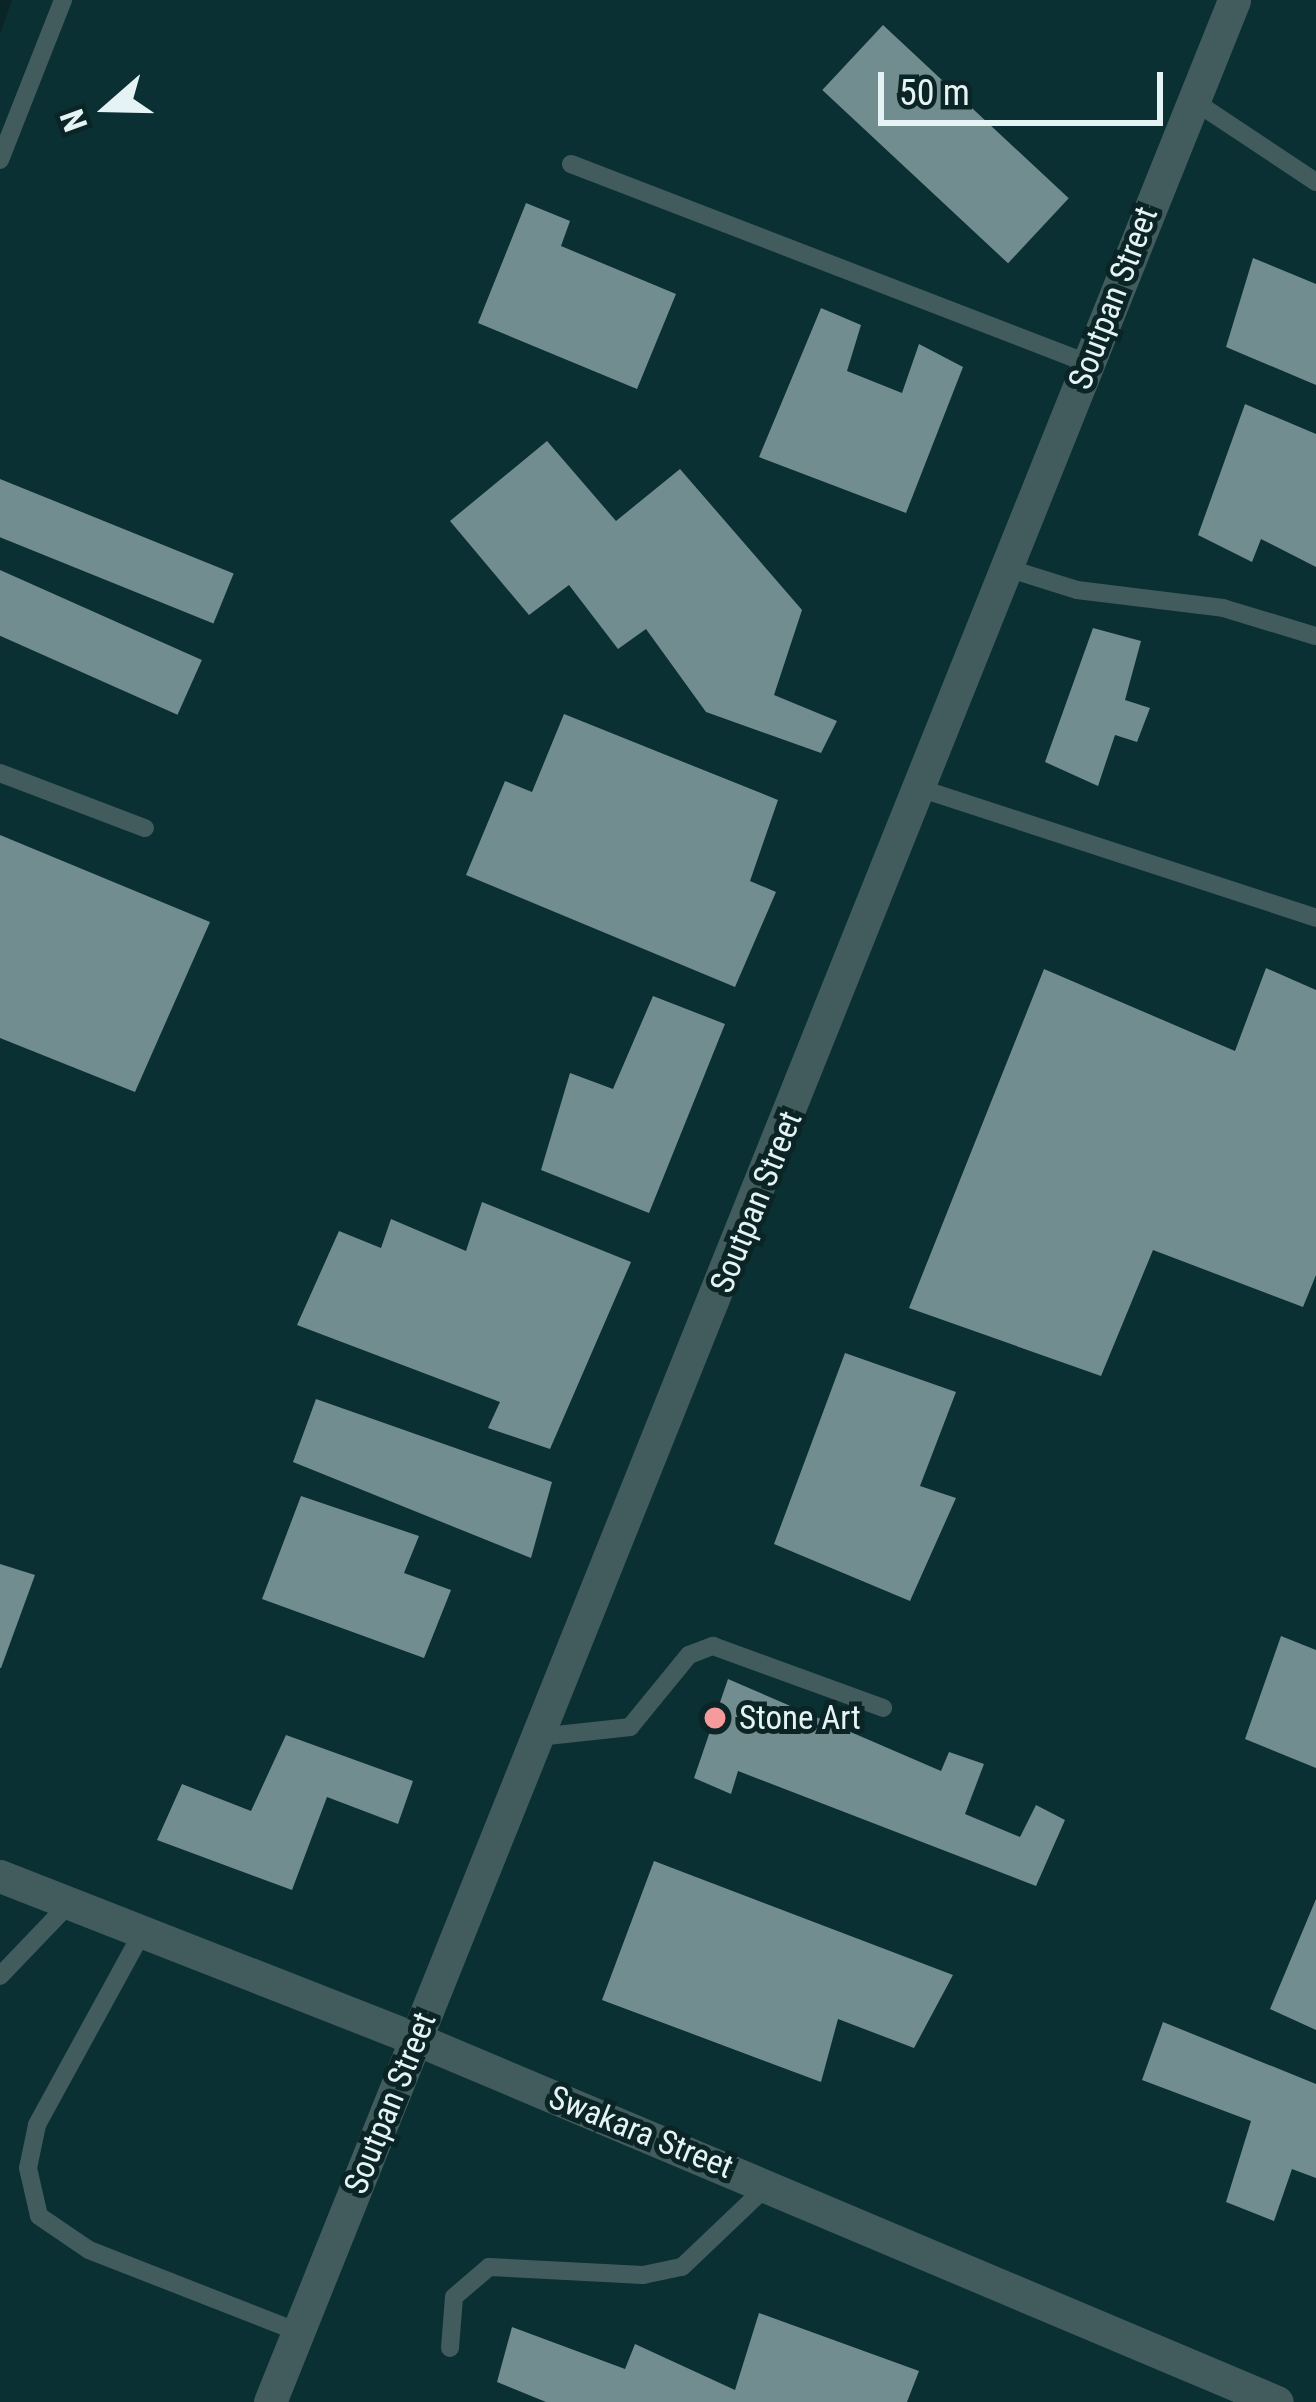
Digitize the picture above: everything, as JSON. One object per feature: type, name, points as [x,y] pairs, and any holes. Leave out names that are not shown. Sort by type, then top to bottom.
[{"type":"street","name":"Soutpan Street","points":[[271,2402],[922,789],[1234,0]]},
{"type":"street","name":"Swakara Street","points":[[0,1876],[416,2039],[1277,2402]]},
{"type":"lane","points":[[0,160],[63,0]]},
{"type":"lane","points":[[1191,99],[1316,182]]},
{"type":"lane","points":[[571,164],[1088,363]]},
{"type":"lane","points":[[1007,568],[1077,590],[1223,608],[1316,636]]},
{"type":"lane","points":[[0,773],[146,828]]},
{"type":"lane","points":[[922,789],[1316,918]]},
{"type":"lane","points":[[538,1737],[630,1727],[689,1655],[712,1646],[883,1708]]},
{"type":"lane","points":[[0,1976],[70,1903]]},
{"type":"lane","points":[[143,1931],[37,2126],[28,2168],[39,2216],[89,2251],[298,2332]]},
{"type":"lane","points":[[450,2348],[454,2297],[489,2267],[643,2275],[682,2267],[769,2185]]},
{"type":"shaded area","points":[[12,0],[1316,0],[1316,2402],[0,2402],[0,34]]},
{"type":"building","points":[[883,25],[1069,198],[1008,263],[822,90]]},
{"type":"building","points":[[526,203],[570,221],[561,246],[676,294],[637,389],[478,323]]},
{"type":"building","points":[[1253,258],[1316,284],[1316,385],[1226,347]]},
{"type":"building","points":[[821,308],[861,325],[847,371],[902,393],[919,344],[963,367],[906,513],[759,457]]},
{"type":"building","points":[[1245,404],[1316,434],[1316,567],[1261,539],[1252,562],[1198,535]]},
{"type":"building","points":[[547,441],[616,521],[680,469],[802,610],[774,695],[837,721],[821,753],[706,712],[646,629],[618,649],[569,585],[529,615],[450,521]]},
{"type":"building","points":[[0,479],[234,573],[213,623],[0,537]]},
{"type":"building","points":[[0,570],[202,660],[177,715],[0,636]]},
{"type":"building","points":[[1093,628],[1141,641],[1125,700],[1150,708],[1137,742],[1115,735],[1098,786],[1045,762]]},
{"type":"building","points":[[564,714],[778,800],[750,881],[776,892],[735,987],[466,875],[505,781],[532,792]]},
{"type":"building","points":[[0,835],[210,922],[135,1092],[0,1038]]},
{"type":"building","points":[[1266,968],[1316,990],[1316,1275],[1303,1307],[1153,1250],[1101,1376],[909,1308],[1044,969],[1235,1051]]},
{"type":"building","points":[[653,996],[725,1024],[649,1213],[541,1170],[570,1073],[613,1089]]},
{"type":"building","points":[[482,1202],[631,1262],[550,1449],[488,1428],[500,1402],[297,1325],[339,1231],[381,1248],[391,1219],[466,1251]]},
{"type":"building","points":[[845,1353],[956,1392],[920,1486],[956,1498],[910,1601],[774,1544]]},
{"type":"building","points":[[316,1399],[552,1482],[531,1558],[293,1462]]},
{"type":"building","points":[[301,1496],[419,1536],[404,1573],[451,1590],[424,1658],[262,1599]]},
{"type":"building","points":[[0,1564],[35,1575],[1,1668],[0,1668]]},
{"type":"building","points":[[1281,1636],[1316,1650],[1316,1768],[1245,1739]]},
{"type":"building","points":[[728,1679],[941,1771],[949,1752],[984,1764],[965,1814],[1020,1837],[1036,1805],[1065,1820],[1036,1886],[738,1771],[731,1794],[694,1778]]},
{"type":"building","points":[[286,1735],[413,1781],[398,1824],[327,1797],[292,1890],[157,1840],[182,1784],[251,1811]]},
{"type":"building","points":[[654,1861],[953,1975],[914,2048],[838,2019],[821,2082],[602,2000]]},
{"type":"building","points":[[1316,1899],[1316,2030],[1270,2009]]},
{"type":"building","points":[[1163,2022],[1316,2084],[1316,2178],[1292,2169],[1274,2221],[1226,2202],[1251,2121],[1142,2080]]},
{"type":"building","points":[[759,2313],[919,2371],[907,2402],[546,2402],[497,2382],[512,2327],[625,2369],[635,2344],[735,2390]]},
{"type":"place","name":"Stone Art","points":[[715,1718]]}]
